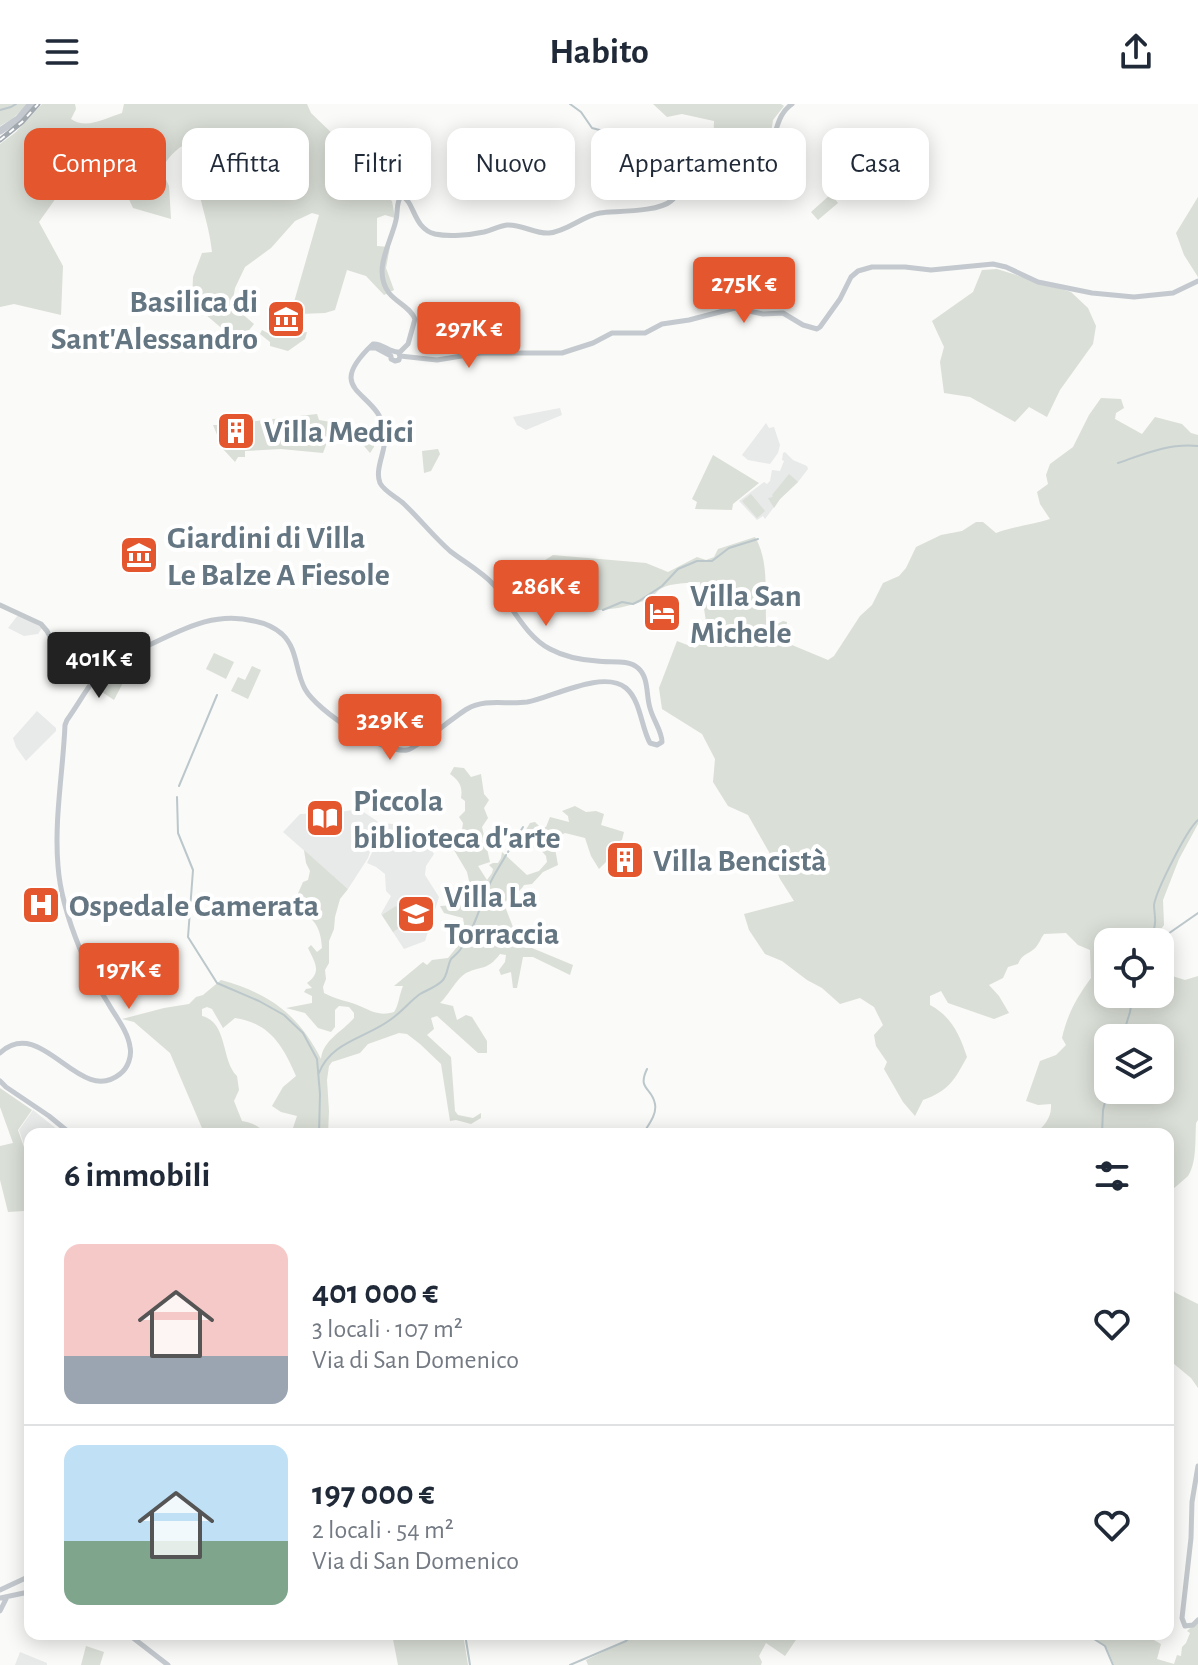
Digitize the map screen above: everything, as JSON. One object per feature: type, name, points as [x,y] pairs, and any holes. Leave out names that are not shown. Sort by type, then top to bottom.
[{"type":"main road","points":[[0,131],[18,119],[31,104]]},
{"type":"main road","points":[[0,1053],[20,1042],[32,1044],[79,1074],[98,1081],[120,1074],[128,1064],[131,1048],[127,1035],[80,950],[65,907],[57,864],[67,720],[111,662],[194,624],[224,617],[241,618],[270,626],[285,637],[294,652],[305,690],[321,706],[351,730],[395,748],[411,749],[440,726],[475,705],[525,702],[564,689],[609,682],[622,686],[632,695],[650,743],[657,745],[662,742],[650,711],[641,670],[630,664],[573,657],[543,645],[492,583],[449,550],[381,485],[379,472],[385,442],[384,429],[380,418],[357,391],[350,376],[352,368],[365,351],[375,344],[396,354],[431,360],[493,353],[559,353],[593,343],[615,332],[645,333],[660,324],[735,308],[763,314],[783,313],[817,329],[840,299],[851,277],[858,271],[872,267],[929,270],[997,264],[1038,282],[1092,293],[1134,297],[1173,293],[1198,281]]},
{"type":"main road","points":[[0,1081],[63,1128]]},
{"type":"main road","points":[[0,1590],[24,1582]]},
{"type":"main road","points":[[0,1598],[24,1594]]},
{"type":"main road","points":[[0,1611],[8,1596]]},
{"type":"main road","points":[[136,1640],[168,1665]]},
{"type":"street","points":[[396,354],[408,344],[415,322],[414,316],[388,292],[382,271],[385,249],[401,196],[408,200],[422,226],[433,234],[453,235],[512,225],[551,232],[595,214],[666,205],[678,193],[685,164],[698,154],[744,159],[759,155],[771,143],[780,116],[792,104]]},
{"type":"street","points":[[0,605],[41,624],[56,648],[95,680]]},
{"type":"street","points":[[1198,1466],[1182,1618],[1185,1626],[1193,1625],[1198,1620]]},
{"type":"shaded area","points":[[0,104],[28,104],[0,126]]},
{"type":"shaded area","points":[[42,104],[75,104],[71,119],[83,123],[122,113],[124,104],[307,104],[311,113],[327,128],[325,200],[392,201],[395,218],[385,215],[377,218],[377,246],[390,247],[386,268],[394,290],[384,295],[366,276],[347,270],[335,310],[299,314],[292,309],[319,215],[312,213],[295,221],[271,248],[245,267],[235,288],[232,305],[254,324],[239,343],[192,303],[193,277],[202,253],[212,252],[201,200],[309,200],[309,128],[182,128],[182,146],[166,162],[166,128],[24,128],[24,200],[55,200],[39,222],[63,266],[61,315],[14,304],[0,307],[0,144]]},
{"type":"shaded area","points":[[653,104],[784,106],[773,120],[772,128],[714,128],[714,121],[682,114],[667,117]]},
{"type":"shaded area","points":[[166,180],[171,219],[133,208],[129,200],[166,200]]},
{"type":"shaded area","points":[[1198,197],[1198,277],[1184,255],[1176,233]]},
{"type":"shaded area","points":[[824,200],[836,200],[838,203],[818,220],[811,212]]},
{"type":"shaded area","points":[[997,269],[1071,292],[1088,308],[1096,326],[1093,344],[1060,390],[1047,417],[1029,407],[1015,422],[970,397],[944,393],[940,362],[944,347],[932,321],[973,292],[982,270]]},
{"type":"shaded area","points":[[262,330],[275,337],[307,332],[305,339],[288,351],[270,346],[270,342],[260,334]]},
{"type":"shaded area","points":[[1101,398],[1121,399],[1124,408],[1116,413],[1115,419],[1142,434],[1155,417],[1182,424],[1198,435],[1198,824],[1179,859],[1163,900],[1162,928],[1094,928],[1094,1008],[1174,1008],[1174,977],[1185,980],[1198,976],[1198,1120],[1194,1157],[1188,1176],[1174,1189],[1174,1128],[1041,1128],[1047,1121],[1051,1104],[1038,1105],[1026,1101],[1040,1061],[1056,1055],[1066,1045],[1062,1038],[1067,1022],[1091,978],[1090,950],[1078,945],[1066,933],[1044,934],[1018,964],[1008,967],[1003,978],[989,985],[1009,1013],[994,1019],[948,1003],[941,991],[930,996],[930,1005],[954,1027],[967,1057],[950,1083],[939,1093],[923,1100],[915,1116],[884,1069],[887,1062],[876,1046],[874,1035],[883,1025],[874,1007],[860,998],[840,1004],[782,961],[765,954],[749,930],[744,914],[794,901],[748,815],[728,806],[713,782],[715,759],[702,734],[662,709],[659,688],[677,641],[695,648],[708,635],[700,582],[666,586],[652,597],[628,606],[590,610],[583,609],[557,585],[554,569],[542,562],[553,555],[646,563],[668,572],[697,557],[706,560],[714,557],[718,549],[755,537],[764,567],[766,620],[777,624],[787,622],[785,634],[792,645],[828,660],[834,656],[860,616],[872,605],[883,583],[899,576],[906,568],[916,547],[941,535],[962,531],[976,522],[983,522],[996,533],[1050,519],[1040,504],[1037,492],[1048,484],[1046,475],[1050,464],[1073,447]]},
{"type":"shaded area","points":[[560,408],[562,415],[526,430],[517,425],[513,417]]},
{"type":"shaded area","points":[[317,414],[319,420],[375,426],[374,447],[370,453],[359,440],[329,437],[323,453],[281,449],[245,451],[245,457],[238,457],[235,462],[223,449],[213,425],[221,425]]},
{"type":"shaded area","points":[[766,423],[769,428],[774,427],[780,445],[770,464],[748,460],[742,455]]},
{"type":"shaded area","points":[[438,449],[440,454],[431,471],[424,473],[422,451]]},
{"type":"shaded area","points":[[785,452],[808,469],[765,519],[763,516],[757,520],[739,501],[764,482],[767,484],[772,470],[780,471]]},
{"type":"shaded area","points":[[713,455],[759,483],[733,504],[732,510],[695,509],[697,502],[692,499]]},
{"type":"shaded area","points":[[789,474],[798,482],[774,508],[768,498],[773,497]]},
{"type":"shaded area","points":[[751,494],[765,511],[757,518],[742,501]]},
{"type":"shaded area","points":[[18,615],[42,628],[38,634],[24,636],[8,628]]},
{"type":"shaded area","points":[[214,653],[234,662],[226,679],[206,669]]},
{"type":"shaded area","points":[[110,665],[127,675],[114,700],[96,688]]},
{"type":"shaded area","points":[[252,666],[261,670],[248,699],[231,691],[238,677],[245,680]]},
{"type":"shaded area","points":[[37,711],[56,731],[26,761],[13,738]]},
{"type":"shaded area","points":[[454,767],[464,768],[471,777],[481,774],[484,794],[489,800],[484,808],[488,818],[482,827],[490,862],[478,866],[487,880],[493,869],[489,865],[498,863],[502,852],[527,875],[539,871],[547,862],[546,856],[540,849],[525,843],[524,833],[530,823],[546,827],[550,817],[569,822],[562,811],[575,806],[586,812],[604,814],[601,825],[624,832],[622,840],[613,846],[607,861],[599,869],[585,838],[565,833],[557,837],[554,843],[558,865],[543,872],[532,884],[524,885],[504,904],[520,945],[573,965],[570,975],[533,957],[523,957],[517,988],[513,988],[511,972],[501,975],[499,970],[506,955],[500,954],[488,965],[463,975],[440,1003],[453,1006],[457,1020],[466,1015],[472,1017],[487,1041],[487,1053],[478,1053],[437,1016],[431,1018],[434,1029],[427,1035],[451,1057],[455,1111],[458,1115],[473,1118],[481,1113],[481,1118],[471,1124],[450,1121],[441,1064],[407,1034],[399,1033],[368,1044],[360,1053],[332,1062],[329,1066],[328,1128],[293,1128],[297,1116],[272,1106],[283,1087],[296,1076],[280,1046],[266,1031],[247,1021],[235,1018],[223,1028],[212,1009],[207,1007],[202,1009],[202,1016],[216,1026],[228,1061],[237,1076],[239,1090],[234,1101],[242,1121],[260,1128],[202,1128],[170,1053],[134,1022],[122,1019],[189,1004],[221,980],[254,992],[281,1008],[303,1030],[321,1059],[325,1047],[354,1018],[354,1013],[349,1007],[339,1006],[335,1010],[335,1027],[331,1032],[318,1028],[305,1013],[286,1008],[312,1003],[312,996],[304,992],[312,988],[307,983],[316,971],[308,948],[311,945],[317,952],[322,948],[315,923],[305,915],[290,913],[284,907],[302,906],[296,898],[310,871],[304,850],[348,889],[340,899],[329,941],[324,993],[377,1013],[394,1012],[403,986],[394,986],[423,962],[427,965],[432,960],[448,958],[466,936],[463,918],[444,913],[440,906],[457,905],[472,894],[467,872],[454,850],[461,837],[463,823],[459,817],[465,811],[465,801],[461,798],[460,784],[450,774]]},
{"type":"shaded area","points":[[359,809],[379,825],[368,858],[348,889],[283,832],[300,814]]},
{"type":"shaded area","points":[[382,823],[403,825],[419,833],[434,854],[426,866],[425,875],[439,897],[425,941],[404,949],[381,914],[391,896],[386,891],[385,874],[367,863]]},
{"type":"shaded area","points":[[396,906],[406,923],[393,932],[382,915]]},
{"type":"shaded area","points":[[0,1088],[32,1110],[18,1130],[24,1147],[24,1211],[8,1212],[0,1180],[0,1146],[13,1143],[0,1107]]},
{"type":"shaded area","points":[[33,1110],[56,1128],[24,1128],[24,1145],[19,1130]]},
{"type":"shaded area","points":[[1174,1291],[1198,1304],[1198,1388],[1174,1364]]},
{"type":"shaded area","points":[[1198,1621],[1198,1665],[1114,1665],[1107,1648],[1097,1640],[1154,1640],[1161,1644],[1157,1659],[1174,1664],[1177,1655],[1181,1656],[1190,1633],[1187,1631]]},
{"type":"shaded area","points":[[393,1640],[464,1640],[468,1665],[398,1665]]},
{"type":"shaded area","points":[[796,1640],[785,1656],[766,1643],[759,1656],[761,1665],[588,1665],[586,1660],[626,1641]]},
{"type":"shaded area","points":[[86,1646],[104,1652],[100,1665],[81,1665]]},
{"type":"shaded area","points":[[20,1652],[47,1663],[47,1665],[15,1665]]},
{"type":"waterway","points":[[0,110],[16,104]]},
{"type":"waterway","points":[[570,104],[581,112],[592,128]]},
{"type":"waterway","points":[[1118,463],[1167,448],[1198,446]]},
{"type":"waterway","points":[[603,610],[622,602],[633,604],[662,586],[678,569],[697,561],[712,561],[729,548],[758,539]]},
{"type":"waterway","points":[[179,786],[217,695]]},
{"type":"waterway","points":[[177,797],[178,833],[193,870],[188,937],[217,983],[284,1015],[303,1033],[317,1059],[319,1128]]},
{"type":"waterway","points":[[1155,928],[1154,905],[1160,887],[1198,820]]},
{"type":"waterway","points":[[508,852],[523,827]]},
{"type":"waterway","points":[[319,1073],[339,1048],[387,1022],[420,994],[442,981],[451,959],[469,936],[490,884],[506,855]]},
{"type":"waterway","points":[[1174,930],[1198,913]]},
{"type":"waterway","points":[[1126,1024],[1131,1008]]},
{"type":"waterway","points":[[647,1069],[644,1085],[653,1098],[655,1112],[647,1128]]},
{"type":"waterway","points":[[1102,1128],[1104,1104]]},
{"type":"waterway","points":[[466,1640],[470,1665]]},
{"type":"waterway","points":[[570,1665],[627,1640]]},
{"type":"waterway","points":[[1096,1640],[1105,1646],[1113,1665]]},
{"type":"railway","points":[[0,140],[38,104]]},
{"type":"place","name":"Basilica di Sant'Alessandro","points":[[286,319]]},
{"type":"place","name":"Villa Medici","points":[[236,431]]},
{"type":"place","name":"Giardini di Villa Le Balze A Fiesole","points":[[139,555]]},
{"type":"place","name":"Villa San Michele","points":[[662,613]]},
{"type":"place","name":"Piccola biblioteca d'arte","points":[[325,818]]},
{"type":"place","name":"Villa Bencistà","points":[[625,860]]},
{"type":"place","name":"Ospedale Camerata","points":[[41,905]]},
{"type":"place","name":"Villa La Torraccia","points":[[416,914]]}]
